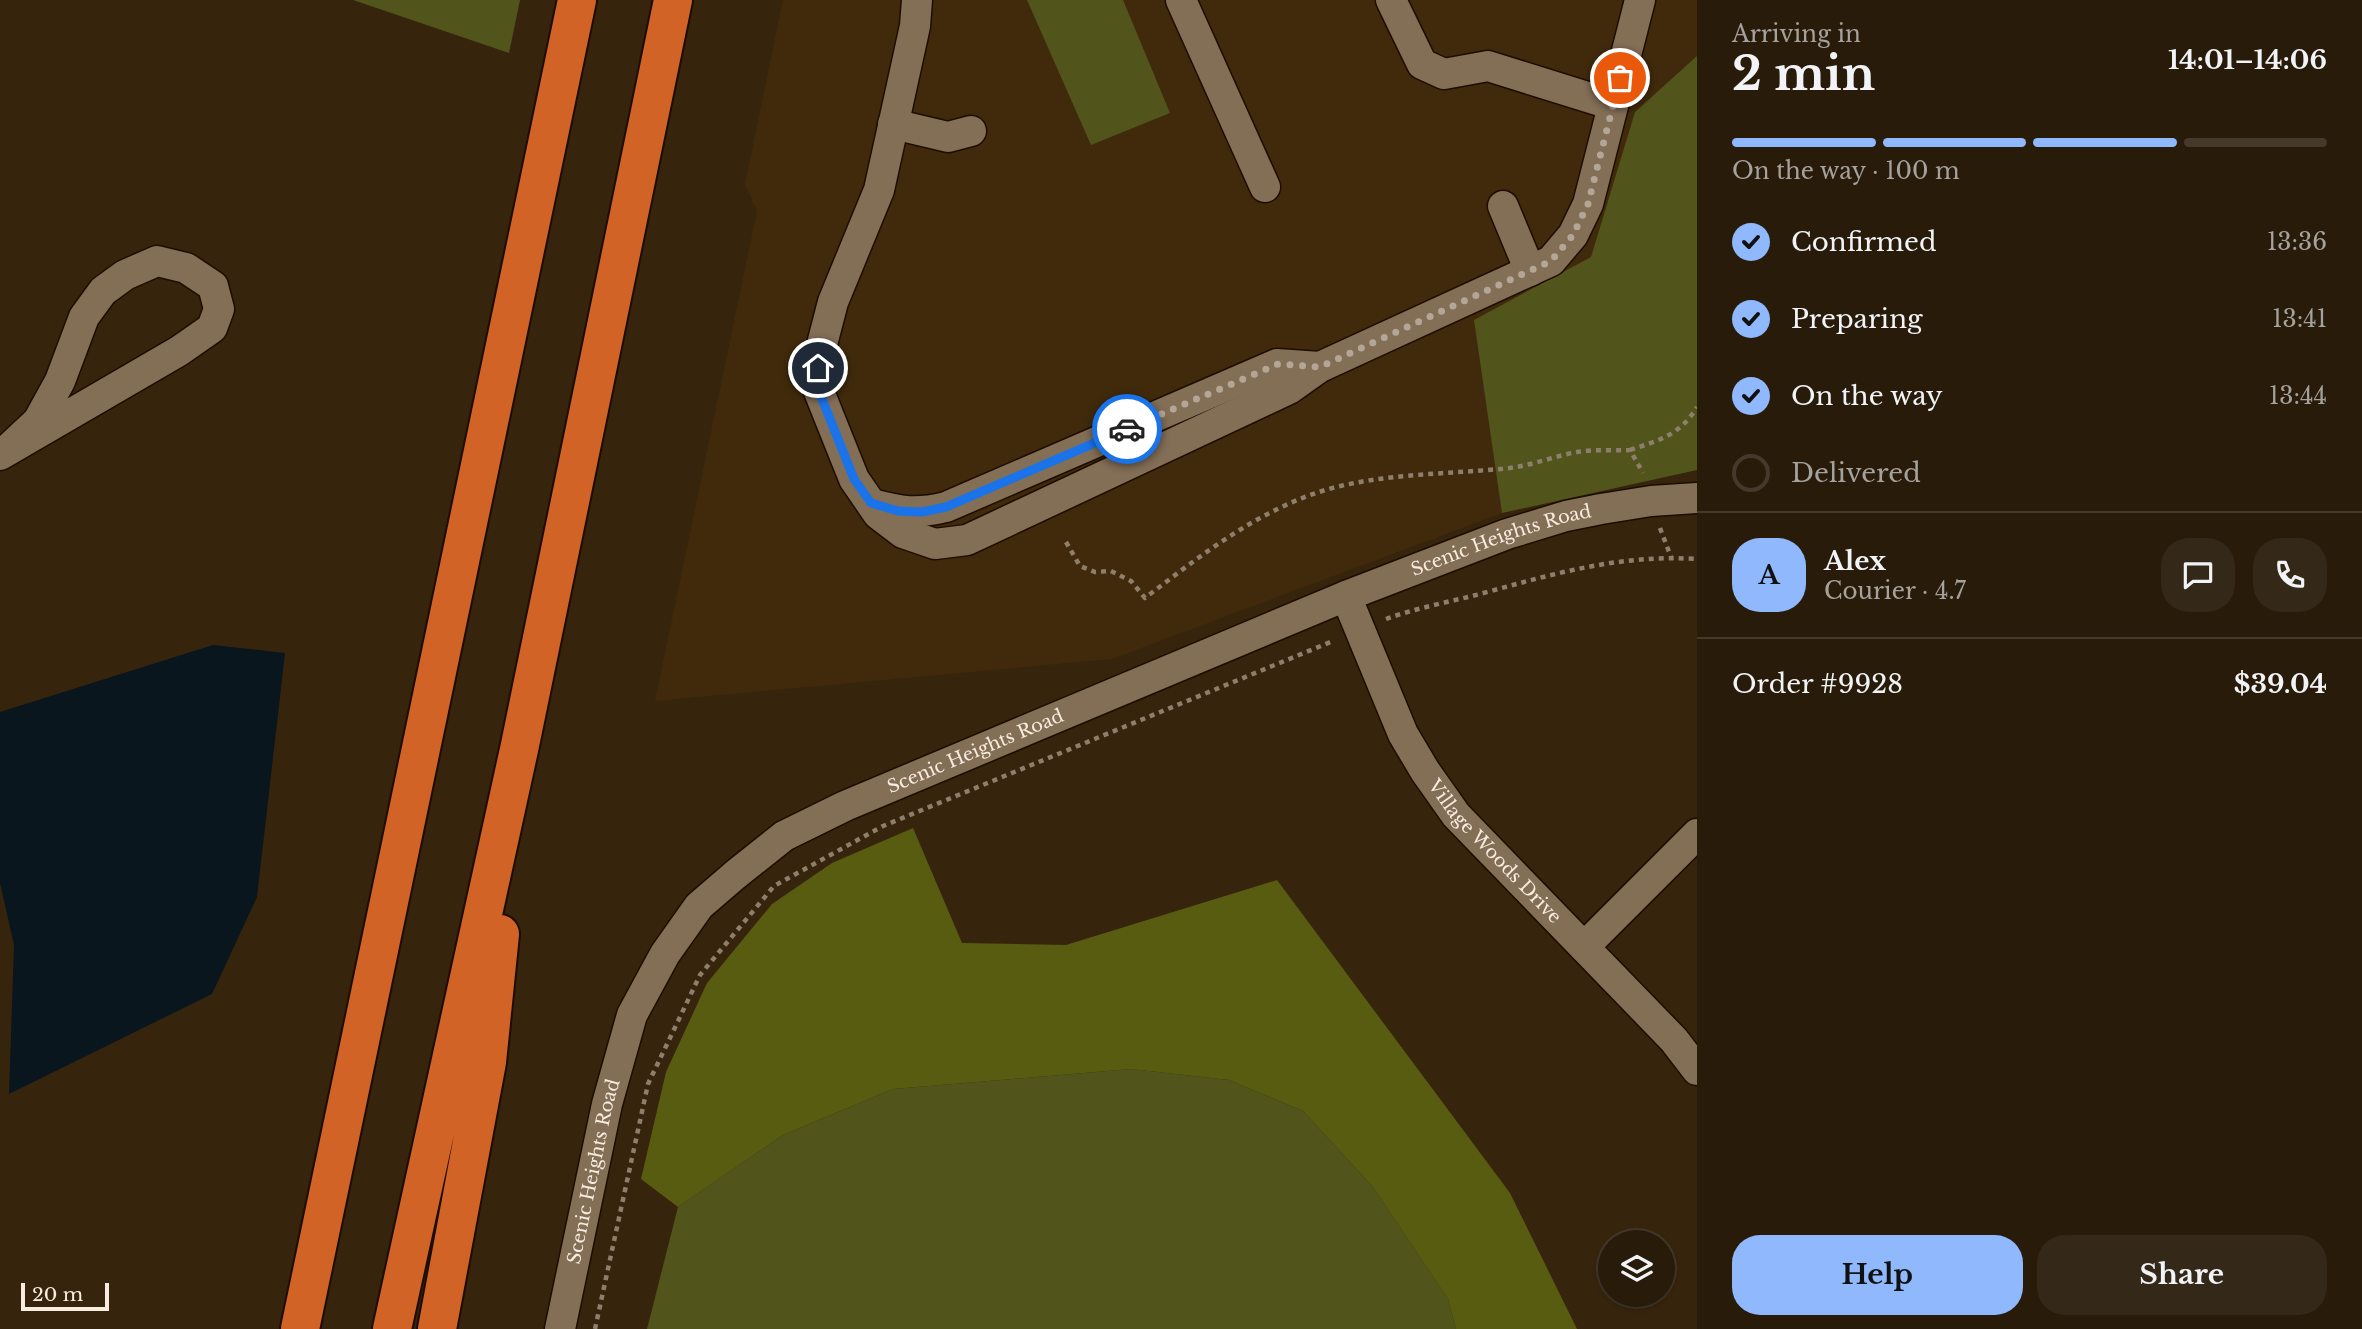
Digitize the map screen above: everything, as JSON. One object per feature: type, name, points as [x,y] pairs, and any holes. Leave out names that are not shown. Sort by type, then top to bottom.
[{"type":"highway","points":[[300,1329],[577,0]]},
{"type":"highway","points":[[392,1329],[520,745],[673,0]]},
{"type":"highway","points":[[437,1329],[487,1062],[520,745]]},
{"type":"street","points":[[918,0],[915,26],[879,190],[834,302],[820,352],[816,384],[854,479],[878,514],[904,533],[935,544],[967,540],[1289,389],[1320,367],[1551,261],[1573,235],[1588,204],[1640,0]]},
{"type":"street","points":[[1181,0],[1265,187]]},
{"type":"street","points":[[1391,0],[1422,65],[1444,74],[1488,66],[1613,104]]},
{"type":"street","points":[[893,124],[948,137],[971,131]]},
{"type":"street","points":[[1503,206],[1530,271]]},
{"type":"street","points":[[157,261],[186,268],[213,286],[219,309],[212,328],[179,351],[3,453],[38,421],[61,381],[84,317],[103,291],[125,275],[157,261]]},
{"type":"street","name":"Scenic Heights Road","points":[[560,1329],[607,1104],[632,1015],[665,954],[699,906],[784,836],[845,806],[1346,596],[1496,539],[1577,514],[1651,501],[1697,498]]},
{"type":"street","name":"Village Woods Drive","points":[[1346,596],[1403,734],[1456,815],[1674,1040],[1697,1070]]},
{"type":"street","points":[[1584,947],[1697,834]]},
{"type":"path","points":[[1066,542],[1080,566],[1095,572],[1111,571],[1131,581],[1145,598],[1252,521],[1299,499],[1338,487],[1414,475],[1514,467],[1580,452],[1630,450],[1673,433],[1687,423],[1697,407]]},
{"type":"path","points":[[1630,450],[1647,481],[1651,501],[1671,557]]},
{"type":"path","points":[[594,1329],[648,1084],[700,975],[774,886],[883,826],[1389,618],[1535,579],[1616,562],[1641,558],[1697,559]]},
{"type":"shaded area","points":[[783,0],[1697,0],[1697,470],[1502,513],[1112,659],[655,701],[757,211],[745,184]]},
{"type":"shaded area","points":[[213,645],[285,653],[257,897],[212,994],[9,1094],[14,945],[0,883],[0,712]]},
{"type":"shaded area","points":[[913,828],[962,943],[1066,945],[1277,880],[1510,1193],[1577,1329],[1456,1329],[1448,1299],[1373,1187],[1303,1111],[1229,1080],[1131,1069],[893,1089],[783,1135],[678,1207],[641,1179],[666,1072],[707,983],[772,904],[832,863]]},
{"type":"green space","points":[[353,0],[520,0],[509,53]]},
{"type":"green space","points":[[1027,0],[1123,0],[1170,113],[1091,145]]},
{"type":"green space","points":[[1697,56],[1697,470],[1502,513],[1474,320],[1591,257],[1635,112]]},
{"type":"green space","points":[[1131,1069],[1229,1080],[1303,1111],[1373,1187],[1448,1299],[1456,1329],[647,1329],[678,1207],[783,1135],[893,1089]]},
{"type":"way so far","points":[[1127,429],[1278,364],[1320,367],[1551,261],[1573,235],[1588,204],[1620,78]]},
{"type":"route","points":[[818,368],[816,384],[854,479],[871,503],[898,511],[922,512],[946,507],[1127,429]]}]
